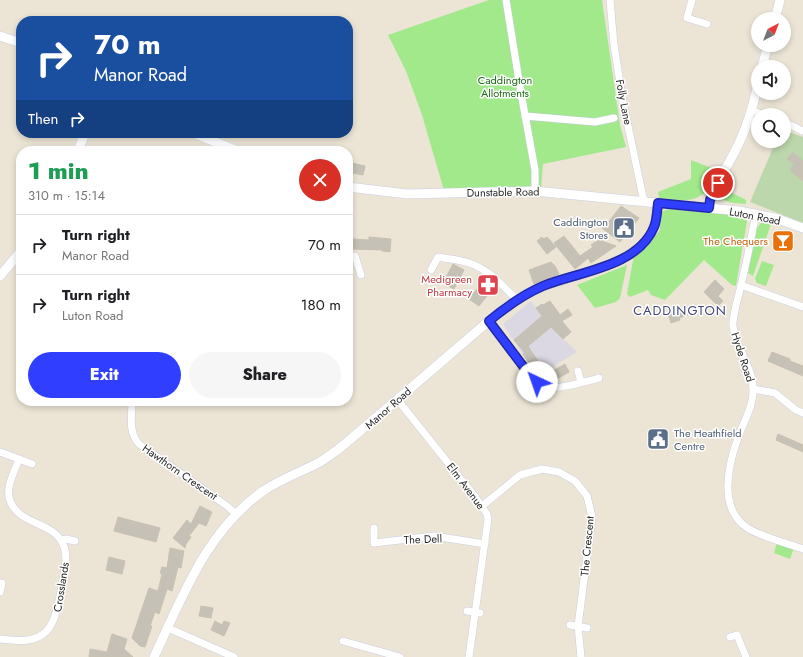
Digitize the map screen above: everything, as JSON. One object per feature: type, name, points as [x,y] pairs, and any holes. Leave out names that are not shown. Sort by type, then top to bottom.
[{"type":"street","points":[[506,0],[535,170],[534,190]]},
{"type":"street","name":"Folly Lane","points":[[610,0],[614,45],[623,102],[644,202]]},
{"type":"street","points":[[692,0],[687,18],[707,24]]},
{"type":"street","points":[[777,12],[780,0]]},
{"type":"street","points":[[0,36],[16,41]]},
{"type":"street","points":[[709,208],[710,200],[715,188],[736,150],[751,114]]},
{"type":"street","points":[[525,116],[595,122],[614,118]]},
{"type":"street","points":[[791,126],[803,132]]},
{"type":"street","points":[[206,138],[225,146]]},
{"type":"street","name":"Dunstable Road","points":[[353,188],[408,194],[534,190],[658,203]]},
{"type":"street","name":"Luton Road","points":[[658,203],[756,214],[775,218],[803,228]]},
{"type":"street","name":"Manor Road","points":[[154,657],[205,554],[236,514],[270,486],[320,461],[340,448],[516,299],[545,285],[587,272],[629,256],[647,239],[656,220],[658,203]]},
{"type":"street","name":"Hyde Road","points":[[756,214],[733,325],[739,348],[749,369],[753,389],[751,402],[729,464],[728,482],[731,508],[741,523],[750,529],[803,549]]},
{"type":"street","points":[[353,256],[355,256],[361,275]]},
{"type":"street","points":[[0,276],[16,257]]},
{"type":"street","points":[[431,270],[438,257],[471,263],[485,270],[501,283],[516,299]]},
{"type":"street","points":[[741,285],[803,307]]},
{"type":"street","points":[[489,321],[529,374],[537,382],[548,388],[599,378]]},
{"type":"street","points":[[578,371],[581,382]]},
{"type":"street","points":[[753,389],[774,393],[796,410],[803,413]]},
{"type":"street","name":"Elm Avenue","points":[[398,399],[482,506],[488,519],[469,657]]},
{"type":"street","name":"Hawthorn Crescent","points":[[132,406],[132,428],[134,436],[139,444],[227,506],[236,514]]},
{"type":"street","points":[[0,452],[32,464]]},
{"type":"street","points":[[19,459],[9,490],[11,503],[23,517],[55,533],[61,540],[66,539],[75,541]]},
{"type":"street","name":"The Crescent","points":[[482,506],[520,475],[542,469],[559,472],[575,481],[587,496],[592,517],[574,626],[581,657]]},
{"type":"street","name":"The Dell","points":[[374,528],[374,543],[434,536],[485,544]]},
{"type":"street","name":"Crosslands","points":[[0,639],[13,641],[30,640],[42,636],[50,629],[58,609],[66,567],[65,552],[61,540]]},
{"type":"street","points":[[0,592],[1,583],[10,585]]},
{"type":"street","points":[[574,626],[587,628]]},
{"type":"street","points":[[168,628],[234,657]]},
{"type":"street","points":[[737,635],[746,657]]},
{"type":"street","points":[[343,641],[400,657]]},
{"type":"shaded area","points":[[531,301],[542,317],[577,352],[539,375],[530,366],[503,324]]},
{"type":"green space","name":"Caddington Allotments","points":[[489,0],[602,0],[620,125],[626,147],[543,164],[541,188],[445,194],[422,115],[406,71],[388,35]]},
{"type":"green space","points":[[791,133],[803,137],[803,223],[750,202],[773,148],[791,148]]},
{"type":"green space","points":[[691,160],[719,171],[706,192],[696,198],[691,199],[680,200],[659,198],[658,192],[691,179]]},
{"type":"green space","points":[[722,186],[724,189],[746,200],[746,204],[733,203],[723,199],[719,192]]},
{"type":"green space","points":[[668,209],[739,215],[747,221],[736,286],[732,285],[704,260],[665,300],[651,295],[648,290],[630,297],[627,294],[634,255],[642,245],[647,247],[660,230],[660,213]]},
{"type":"green space","points":[[764,222],[771,224],[753,276],[748,273],[757,228]]},
{"type":"green space","points":[[762,261],[774,265],[766,286],[757,283],[755,279]]},
{"type":"green space","points":[[627,265],[620,298],[616,302],[595,308],[577,285]]},
{"type":"green space","points":[[777,542],[794,548],[790,559],[774,553]]},
{"type":"building","points":[[793,152],[803,161],[803,181],[790,170],[794,164],[787,159]]},
{"type":"building","points":[[353,163],[365,166],[363,175],[353,173]]},
{"type":"building","points":[[621,206],[639,218],[620,242],[602,228]]},
{"type":"building","points":[[564,236],[580,256],[593,247],[591,245],[599,240],[616,246],[591,263],[588,258],[575,269],[554,243]]},
{"type":"building","points":[[369,237],[391,239],[390,252],[382,250],[353,249],[353,239],[369,240]]},
{"type":"building","points":[[542,237],[544,239],[547,237],[556,247],[547,254],[537,241]]},
{"type":"building","points":[[551,262],[559,274],[534,284],[529,270]]},
{"type":"building","points":[[453,264],[464,270],[454,289],[443,283]]},
{"type":"building","points":[[483,277],[495,286],[479,306],[469,299],[480,285],[478,283]]},
{"type":"building","points":[[715,280],[724,289],[718,296],[723,301],[718,306],[704,292]]},
{"type":"building","points":[[550,301],[560,315],[568,309],[572,315],[562,321],[571,332],[563,339],[551,327],[528,346],[545,372],[540,376],[531,366],[523,354],[525,353],[514,340],[542,316],[536,308]]},
{"type":"building","points":[[686,307],[688,315],[671,323],[668,313]]},
{"type":"building","points":[[772,352],[803,366],[803,376],[768,361]]},
{"type":"building","points":[[565,364],[569,372],[555,380],[551,372]]},
{"type":"building","points":[[778,434],[803,445],[803,452],[776,440]]},
{"type":"building","points":[[200,506],[212,512],[206,526],[199,523],[189,536],[191,537],[185,548],[173,538],[187,520],[191,524]]},
{"type":"building","points":[[118,517],[160,528],[156,542],[114,531]]},
{"type":"building","points":[[170,548],[184,551],[181,568],[178,567],[172,591],[167,589],[159,614],[155,612],[145,647],[140,646],[132,638],[149,588],[158,591],[162,574],[160,573],[162,567],[167,568]]},
{"type":"building","points":[[109,557],[125,561],[122,574],[106,570]]},
{"type":"building","points":[[201,606],[213,608],[211,618],[199,616]]},
{"type":"building","points":[[215,621],[222,625],[224,621],[230,623],[224,636],[211,630]]},
{"type":"building","points":[[112,634],[127,639],[124,649],[133,657],[89,657],[90,649],[107,652]]},
{"type":"place","name":"Caddington Stores","points":[[624,228]]},
{"type":"place","name":"The Chequers","points":[[783,241]]},
{"type":"place","name":"Medigreen Pharmacy","points":[[488,285]]},
{"type":"place","name":"The Heathfield Centre","points":[[658,439]]},
{"type":"district","name":"CADDINGTON","points":[[680,310]]},
{"type":"route","points":[[537,382],[529,374],[489,321],[516,299],[528,292],[629,256],[647,239],[654,227],[658,203],[709,208],[710,200],[718,183]]}]
